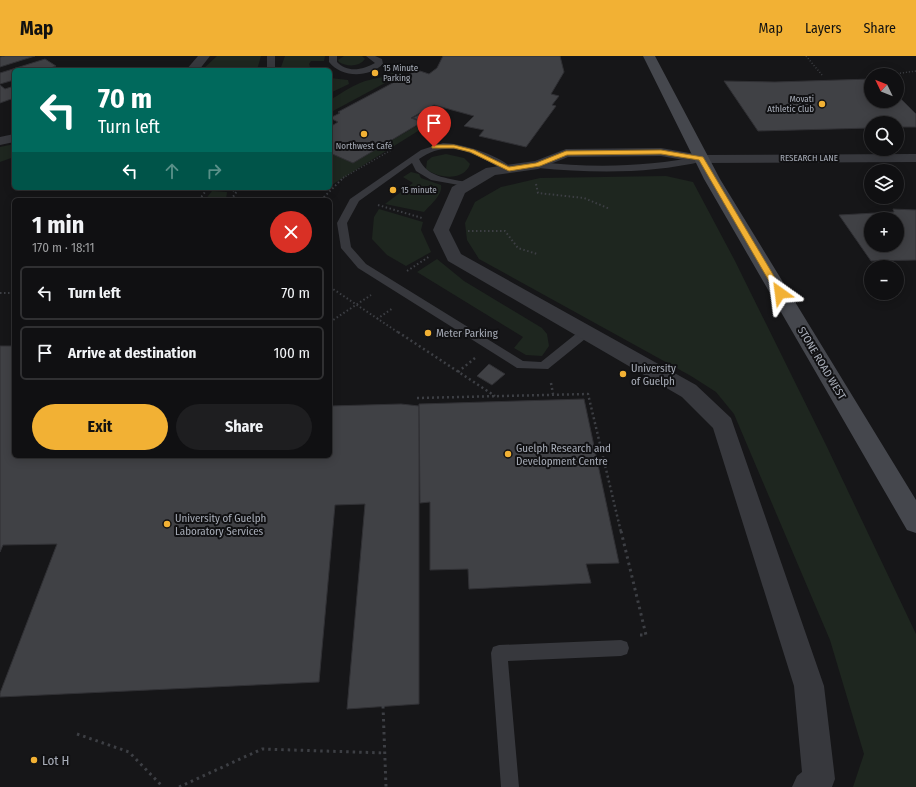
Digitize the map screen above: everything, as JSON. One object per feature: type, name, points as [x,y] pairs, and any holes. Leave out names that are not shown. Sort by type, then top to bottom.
[{"type":"main road","name":"STONE ROAD WEST","points":[[650,56],[701,159],[916,522]]},
{"type":"street","points":[[194,68],[204,56]]},
{"type":"street","points":[[0,141],[12,138]]},
{"type":"street","name":"RESEARCH LANE","points":[[808,787],[818,779],[809,686],[724,424],[689,391],[454,257],[441,230],[458,190],[491,171],[534,165],[566,153],[661,152],[701,159],[916,158]]},
{"type":"lane","points":[[270,68],[271,56]]},
{"type":"lane","points":[[333,56],[333,62],[336,66],[352,72],[368,70],[379,64],[378,60],[370,56]]},
{"type":"lane","points":[[509,169],[472,151],[454,146],[434,147],[414,158],[355,199],[342,223],[346,248],[362,266],[521,365],[544,366],[586,332]]},
{"type":"lane","points":[[414,158],[419,169],[434,178],[467,185]]},
{"type":"lane","points":[[510,787],[499,653],[621,648]]},
{"type":"path","points":[[806,56],[822,75]]},
{"type":"path","points":[[904,72],[916,71]]},
{"type":"path","points":[[534,165],[538,193],[569,194],[588,198],[610,209]]},
{"type":"path","points":[[231,190],[236,191],[232,198]]},
{"type":"path","points":[[372,204],[424,219]]},
{"type":"path","points":[[468,231],[506,232],[512,244],[519,250],[537,254]]},
{"type":"path","points":[[401,275],[432,255]]},
{"type":"path","points":[[332,288],[495,396]]},
{"type":"path","points":[[332,321],[376,292]]},
{"type":"path","points":[[0,293],[12,293]]},
{"type":"path","points":[[417,398],[588,394],[646,635],[633,635],[621,648]]},
{"type":"path","points":[[383,706],[386,787]]},
{"type":"path","points":[[77,734],[128,752],[163,787]]},
{"type":"path","points":[[179,787],[262,749],[385,753]]},
{"type":"shaded area","points":[[217,56],[261,56],[258,68],[204,68]]},
{"type":"shaded area","points":[[285,56],[325,56],[324,61],[311,61],[309,64],[310,68],[281,68]]},
{"type":"shaded area","points":[[344,56],[362,56],[365,59],[360,64],[356,65],[342,64],[338,60]]},
{"type":"shaded area","points":[[398,69],[411,69],[332,111],[332,99],[365,81],[389,75]]},
{"type":"shaded area","points":[[332,78],[348,80],[349,84],[332,92]]},
{"type":"shaded area","points":[[420,124],[426,126],[332,185],[332,154],[353,163]]},
{"type":"shaded area","points":[[12,144],[12,158],[0,162],[0,147]]},
{"type":"shaded area","points":[[446,154],[464,158],[470,164],[467,170],[462,174],[450,177],[437,175],[426,169],[427,161],[432,157]]},
{"type":"shaded area","points":[[411,172],[419,174],[421,178],[441,185],[438,196],[424,212],[385,204],[413,183],[403,177]]},
{"type":"shaded area","points":[[666,176],[693,182],[735,261],[827,447],[916,634],[916,787],[853,787],[864,754],[830,640],[734,414],[716,392],[691,376],[479,259],[467,240],[465,223],[475,202],[501,187],[540,178]]},
{"type":"shaded area","points":[[212,191],[227,192],[226,198],[207,198]]},
{"type":"shaded area","points":[[379,209],[423,222],[421,230],[431,252],[406,266],[387,255],[372,239],[374,217]]},
{"type":"shaded area","points":[[437,259],[464,281],[542,328],[547,334],[549,346],[542,356],[526,355],[514,348],[523,337],[417,272]]},
{"type":"building","points":[[35,56],[0,67],[0,57]]},
{"type":"building","points":[[443,56],[560,56],[564,72],[551,94],[559,96],[552,105],[556,106],[526,147],[479,136],[484,130],[464,126],[474,116],[434,105],[411,118],[422,122],[353,163],[332,154],[332,126],[338,122],[332,119],[332,117],[340,113],[338,112],[417,70],[429,74],[437,68]]},
{"type":"building","points":[[45,59],[56,66],[50,68],[16,68]]},
{"type":"building","points":[[12,69],[12,81],[0,84],[0,73]]},
{"type":"building","name":"Movati Athletic Club","points":[[864,79],[864,108],[904,108],[904,102],[916,114],[916,127],[904,127],[904,116],[864,116],[864,128],[758,131],[724,81],[775,82]]},
{"type":"building","points":[[0,85],[5,89],[12,87],[12,99],[0,103]]},
{"type":"building","points":[[420,114],[430,118],[424,122],[413,118]]},
{"type":"building","points":[[893,209],[916,210],[916,260],[870,260],[865,252],[904,252],[904,212],[894,212]]},
{"type":"building","points":[[864,214],[864,251],[839,215]]},
{"type":"building","name":"University of Guelph Laboratory Services","points":[[12,345],[12,458],[332,458],[332,406],[401,404],[419,406],[419,704],[347,709],[365,504],[335,505],[319,682],[0,697],[0,693],[57,544],[3,545],[0,552],[0,346],[11,346]]},
{"type":"building","points":[[489,364],[505,374],[492,385],[477,376]]},
{"type":"building","name":"Guelph Research and Development Centre","points":[[584,399],[619,563],[586,564],[591,583],[469,589],[468,569],[430,570],[430,502],[420,503],[419,404]]},
{"type":"place","name":"15 Minute Parking","points":[[375,73]]},
{"type":"place","name":"Movati Athletic Club","points":[[822,104]]},
{"type":"place","name":"Northwest Café","points":[[364,134]]},
{"type":"place","name":"15 minute","points":[[393,190]]},
{"type":"place","name":"Meter Parking","points":[[428,333]]},
{"type":"place","name":"University of Guelph","points":[[623,374]]},
{"type":"place","name":"Guelph Research and Development Centre","points":[[508,454]]},
{"type":"place","name":"University of Guelph Laboratory Services","points":[[167,524]]},
{"type":"place","name":"Lot H","points":[[34,760]]},
{"type":"route","points":[[434,147],[454,146],[472,151],[509,169],[538,165],[566,153],[661,152],[701,159],[780,293]]}]
